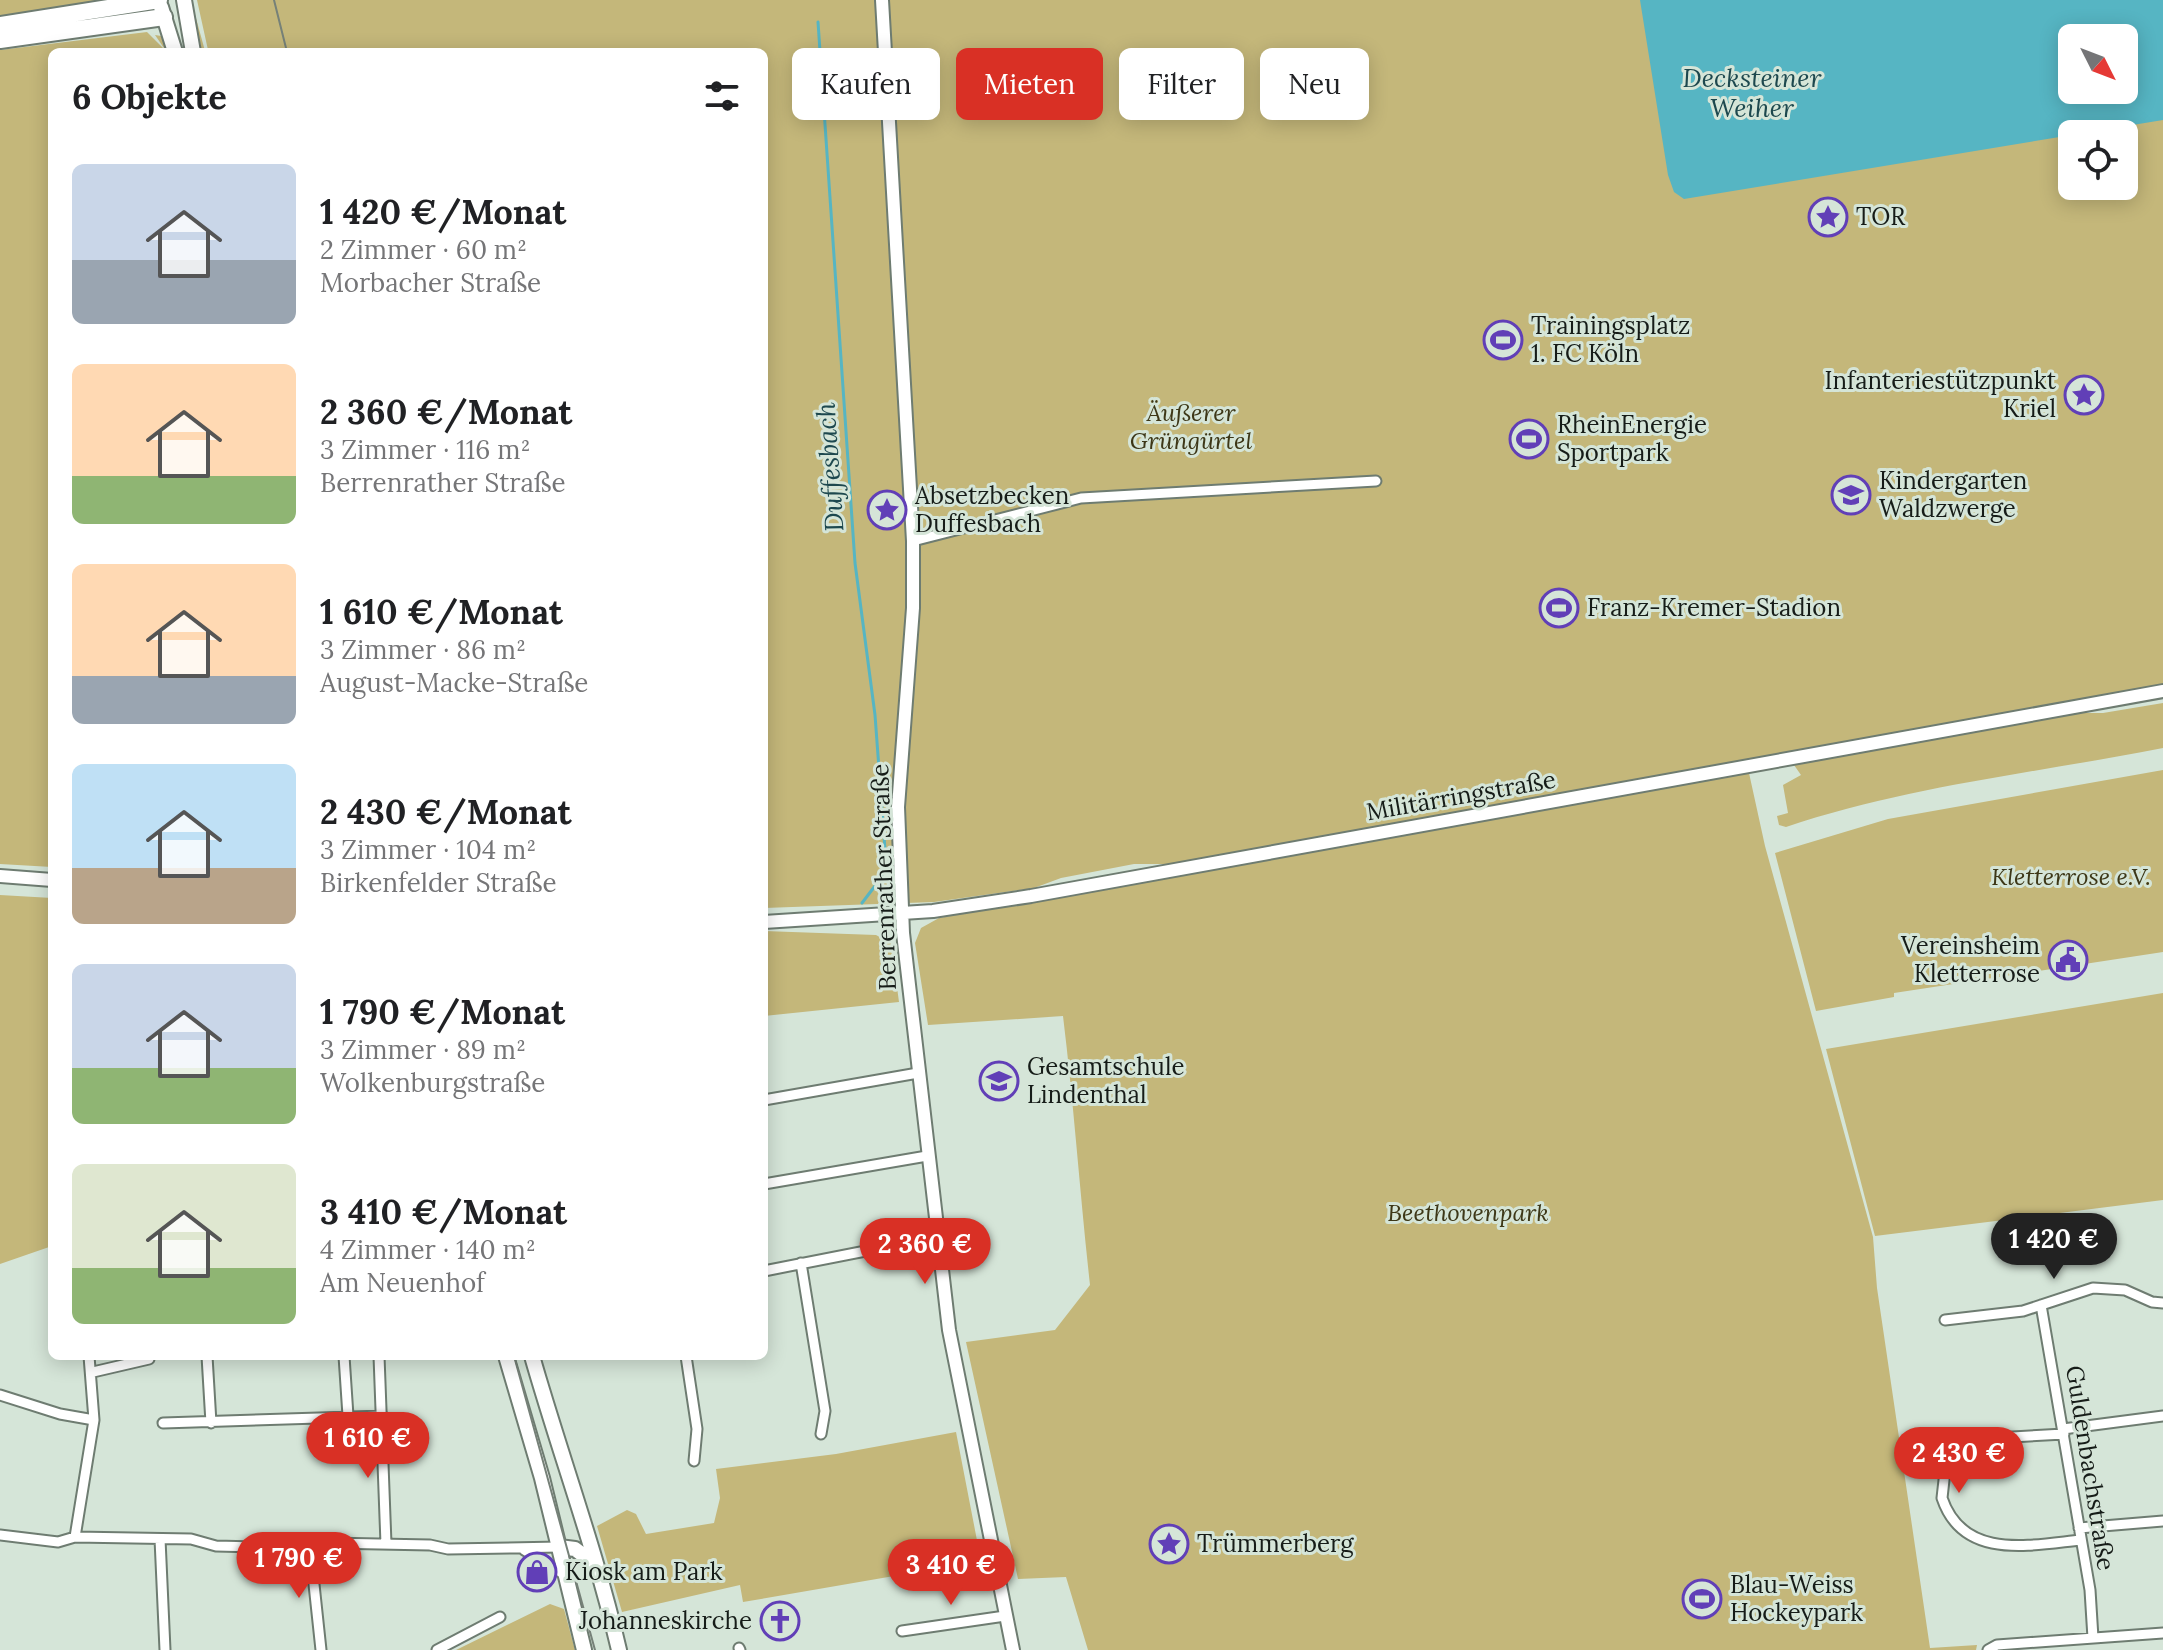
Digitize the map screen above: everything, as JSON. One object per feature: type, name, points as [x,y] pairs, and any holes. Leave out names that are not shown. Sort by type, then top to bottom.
[{"type":"highway","points":[[0,25],[159,0]]},
{"type":"highway","points":[[0,40],[176,6]]},
{"type":"main road","points":[[159,0],[176,6],[189,29],[192,48]]},
{"type":"main road","points":[[175,48],[176,6]]},
{"type":"main road","points":[[507,1360],[563,1547],[566,1575],[584,1650]]},
{"type":"main road","points":[[533,1360],[599,1569],[619,1650]]},
{"type":"main road","points":[[563,1547],[580,1535],[582,1522]]},
{"type":"main road","points":[[563,1547],[583,1554],[599,1569]]},
{"type":"street","name":"Berrenrather Straße","points":[[882,0],[913,541],[913,608],[898,807],[903,913],[927,1156],[950,1338],[1013,1650]]},
{"type":"street","points":[[913,541],[1081,498],[1376,481]]},
{"type":"street","name":"Militärringstraße","points":[[768,922],[903,913],[1031,896],[2163,691]]},
{"type":"street","points":[[0,876],[48,880]]},
{"type":"street","points":[[768,1099],[918,1073]]},
{"type":"street","points":[[768,1183],[927,1156]]},
{"type":"street","points":[[768,1270],[937,1237]]},
{"type":"street","points":[[801,1263],[825,1411],[821,1434]]},
{"type":"street","points":[[1945,1320],[2023,1311],[2066,1294],[2103,1288],[2125,1290],[2152,1302],[2163,1303]]},
{"type":"street","name":"Guldenbachstraße","points":[[2041,1305],[2081,1540],[2093,1638]]},
{"type":"street","points":[[75,1537],[94,1420],[90,1360]]},
{"type":"street","points":[[93,1372],[145,1360]]},
{"type":"street","points":[[207,1360],[211,1423]]},
{"type":"street","points":[[344,1360],[348,1416]]},
{"type":"street","points":[[379,1360],[386,1544]]},
{"type":"street","points":[[687,1360],[697,1429],[694,1461]]},
{"type":"street","points":[[0,1395],[60,1414],[94,1420]]},
{"type":"street","points":[[163,1423],[383,1416]]},
{"type":"street","points":[[2081,1540],[1993,1546],[1962,1526],[1942,1498],[1945,1471],[1959,1444],[1977,1439],[2063,1432],[2163,1416]]},
{"type":"street","points":[[2079,1528],[2163,1521]]},
{"type":"street","points":[[0,1535],[21,1540],[58,1542],[75,1537],[191,1539],[216,1546],[386,1544],[524,1550],[563,1547]]},
{"type":"street","points":[[160,1539],[165,1650]]},
{"type":"street","points":[[310,1547],[321,1650]]},
{"type":"street","points":[[524,1550],[566,1575]]},
{"type":"street","points":[[902,1631],[1005,1616]]},
{"type":"street","points":[[437,1650],[500,1617]]},
{"type":"street","points":[[1988,1650],[1997,1645],[2163,1633]]},
{"type":"green space","points":[[0,0],[125,0],[0,18]]},
{"type":"green space","name":"Äußerer Grüngürtel","points":[[191,0],[204,48],[201,48]]},
{"type":"green space","name":"Äußerer Grüngürtel","points":[[197,0],[2163,0],[2163,685],[1174,864],[1134,864],[1061,878],[1034,888],[934,902],[768,908],[768,48],[208,48]]},
{"type":"green space","points":[[147,32],[163,48],[48,48],[48,867],[0,864],[0,50]]},
{"type":"green space","points":[[155,35],[161,36],[167,48]]},
{"type":"green space","points":[[2163,703],[2163,748],[1925,791],[1786,827],[1779,825],[1777,816],[1788,813],[1783,785],[1801,775],[1794,765],[2079,713],[2103,713]]},
{"type":"green space","name":"Kletterrose e.V.","points":[[2163,770],[2163,952],[1894,993],[1894,997],[1816,1011],[1775,853],[1888,819]]},
{"type":"green space","name":"Beethovenpark","points":[[1749,773],[1765,846],[1873,1237],[1877,1288],[1930,1648],[1977,1645],[1976,1650],[1088,1650],[1066,1577],[1018,1579],[966,1342],[1055,1330],[1090,1285],[1063,1016],[928,1025],[915,943],[921,928],[939,918]]},
{"type":"green space","points":[[0,895],[48,898],[48,1247],[0,1264]]},
{"type":"green space","points":[[768,931],[876,935],[891,943],[899,1002],[768,1016]]},
{"type":"green space","points":[[2163,993],[2163,1200],[1875,1236],[1826,1049]]},
{"type":"green space","points":[[956,1432],[981,1561],[743,1602],[740,1585],[622,1612],[597,1526],[627,1510],[636,1514],[646,1534],[714,1523],[720,1498],[716,1469],[836,1454]]},
{"type":"green space","points":[[550,1604],[564,1609],[575,1650],[456,1650]]},
{"type":"water","name":"Decksteiner Weiher","points":[[1640,0],[2163,0],[2163,120],[2138,124],[2138,120],[2058,120],[2058,137],[1684,199],[1674,192],[1668,175]]},
{"type":"waterway","name":"Duffesbach","points":[[818,22],[855,563],[875,715],[886,863],[881,878],[862,903]]},
{"type":"tram line","points":[[274,0],[286,48]]},
{"type":"tram line","points":[[515,1360],[595,1650]]},
{"type":"place","name":"TOR","points":[[1828,217]]},
{"type":"place","name":"Trainingsplatz 1. FC Köln","points":[[1503,340]]},
{"type":"place","name":"Infanteriestützpunkt Kriel","points":[[2084,395]]},
{"type":"place","name":"RheinEnergie Sportpark","points":[[1529,439]]},
{"type":"place","name":"Kindergarten Waldzwerge","points":[[1851,495]]},
{"type":"place","name":"Absetzbecken Duffesbach","points":[[887,510]]},
{"type":"place","name":"Franz-Kremer-Stadion","points":[[1559,608]]},
{"type":"place","name":"Vereinsheim Kletterrose","points":[[2068,960]]},
{"type":"place","name":"Gesamtschule Lindenthal","points":[[999,1081]]},
{"type":"place","name":"Trümmerberg","points":[[1169,1544]]},
{"type":"place","name":"Kiosk am Park","points":[[537,1572]]},
{"type":"place","name":"Blau-Weiss Hockeypark","points":[[1702,1599]]},
{"type":"place","name":"Johanneskirche","points":[[780,1621]]}]
